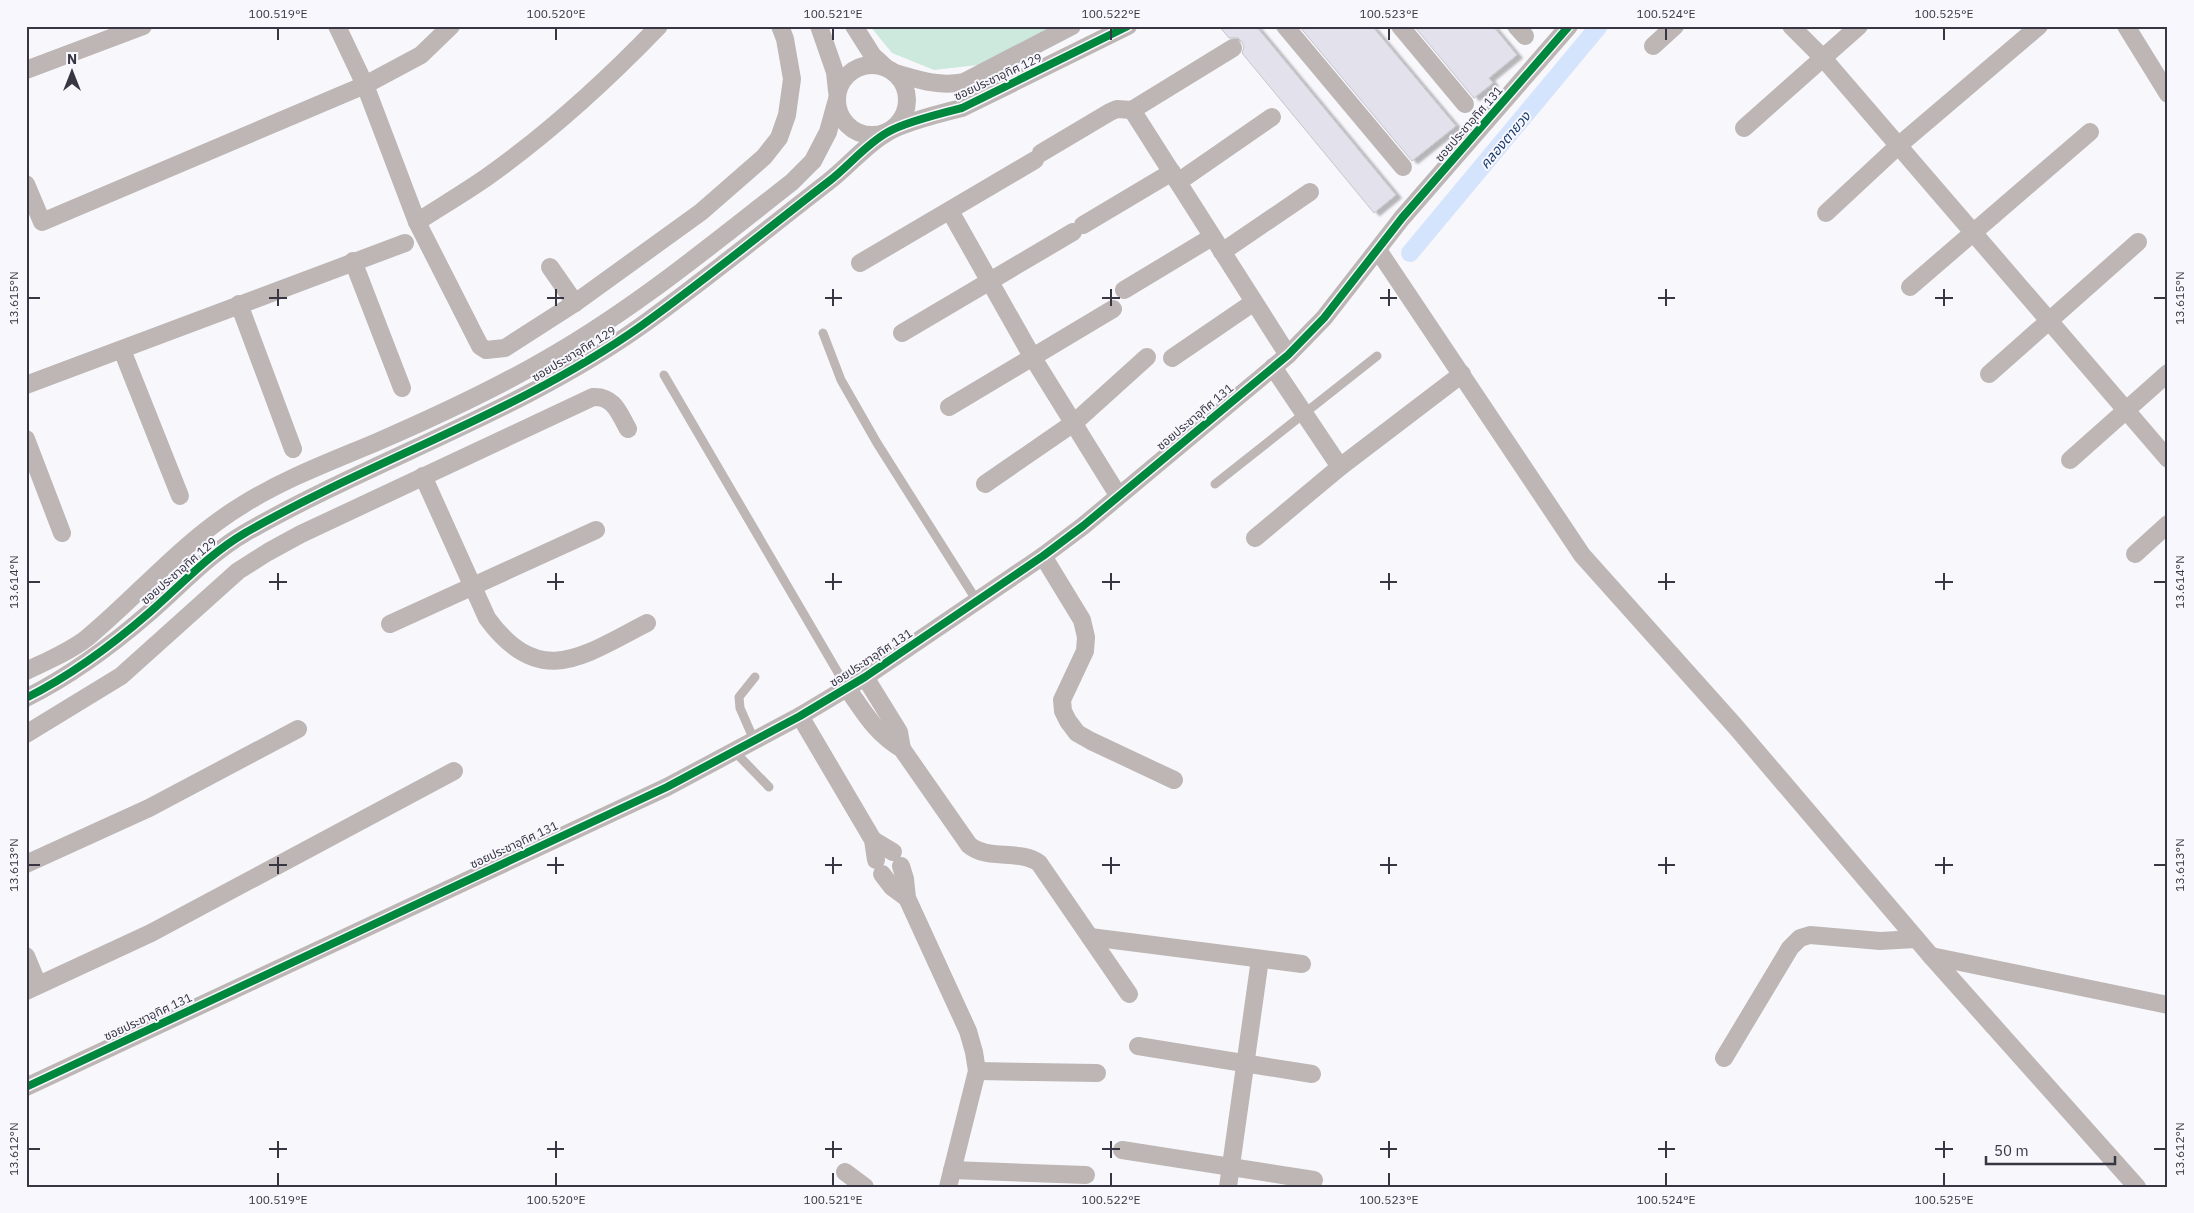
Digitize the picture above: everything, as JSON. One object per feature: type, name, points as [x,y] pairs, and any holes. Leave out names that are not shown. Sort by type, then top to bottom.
[{"type":"street","points":[[26,70],[143,26]]},
{"type":"street","points":[[337,26],[365,85],[417,222],[480,346],[486,350],[505,348],[575,303],[700,212],[764,157],[779,138],[788,115],[792,79],[785,39],[780,26]]},
{"type":"street","points":[[26,184],[34,225],[365,85],[421,55],[452,26]]},
{"type":"street","points":[[417,222],[487,177],[519,153],[575,106],[660,26]]},
{"type":"street","points":[[819,26],[836,72],[837,97]]},
{"type":"street","points":[[854,26],[873,56],[890,70]]},
{"type":"street","name":"ซอยประชาอุทิศ 129","points":[[26,670],[62,654],[86,638],[170,560],[205,531],[243,504],[304,472],[380,440],[491,389],[535,366],[632,305],[792,182],[813,161],[828,132],[842,80],[856,69],[873,64],[933,84],[950,85],[964,82],[1072,26]]},
{"type":"street","name":"ซอยประชาอุทิศ 129","points":[[837,97],[842,119],[854,131],[865,135],[877,135],[962,108],[1128,26]]},
{"type":"street","points":[[1285,26],[1402,167]]},
{"type":"street","points":[[1400,26],[1465,104]]},
{"type":"street","name":"ซอยประชาอุทิศ 131","points":[[26,1087],[667,787],[735,752],[865,677],[1043,556],[1083,526],[1288,355],[1324,318],[1402,218],[1569,26]]},
{"type":"street","points":[[1653,46],[1675,26]]},
{"type":"street","points":[[1791,26],[1823,58],[2048,322],[2168,459]]},
{"type":"street","points":[[1744,128],[1859,26]]},
{"type":"street","points":[[1826,213],[1898,146],[2039,26]]},
{"type":"street","points":[[2126,26],[2163,75],[2168,94]]},
{"type":"street","points":[[860,263],[950,211],[1110,112],[1117,109],[1132,110],[1233,48]]},
{"type":"street","name":"ซอยประชาอุทิศ 129","points":[[26,698],[84,666],[151,611],[214,553],[243,534],[301,504],[505,407],[600,354],[642,325],[810,196],[897,125],[904,115],[907,104],[907,92],[902,82],[890,70]]},
{"type":"street","points":[[1132,110],[1288,355]]},
{"type":"street","points":[[902,333],[1078,228],[1175,177],[1272,117]]},
{"type":"street","points":[[1910,287],[2090,132]]},
{"type":"street","points":[[1124,290],[1217,245],[1310,192]]},
{"type":"street","points":[[950,211],[988,281],[1118,495]]},
{"type":"street","points":[[1989,374],[2138,242]]},
{"type":"street","points":[[26,385],[405,243]]},
{"type":"street","points":[[1378,250],[1582,555],[1735,726],[1916,939],[2136,1187]]},
{"type":"street","points":[[353,261],[402,388]]},
{"type":"street","points":[[550,267],[575,303]]},
{"type":"street","points":[[1172,358],[1254,302]]},
{"type":"street","points":[[239,304],[293,449]]},
{"type":"street","points":[[949,408],[1113,309]]},
{"type":"street","points":[[122,350],[180,496]]},
{"type":"street","points":[[985,484],[1075,422],[1146,357]]},
{"type":"street","points":[[1273,368],[1340,466]]},
{"type":"street","points":[[2070,460],[2168,373]]},
{"type":"street","points":[[1255,538],[1340,466],[1462,374]]},
{"type":"street","points":[[26,734],[121,676],[238,571],[301,534],[593,397],[601,396],[610,400],[628,429]]},
{"type":"street","points":[[26,439],[62,533]]},
{"type":"street","points":[[380,440],[392,460]]},
{"type":"street","points":[[422,476],[487,618],[499,635],[529,656],[545,660],[566,661],[581,656],[647,623]]},
{"type":"street","points":[[2135,554],[2168,524]]},
{"type":"street","points":[[390,624],[596,530]]},
{"type":"street","points":[[1043,556],[1082,620],[1086,637],[1085,651],[1062,700],[1063,711],[1068,721],[1077,733],[1091,741],[1174,780]]},
{"type":"street","points":[[865,677],[899,732],[902,749]]},
{"type":"street","points":[[847,688],[877,732],[902,749],[969,845],[976,851],[1031,858],[1039,864],[1129,994]]},
{"type":"street","points":[[800,716],[873,840],[879,867],[892,887],[907,898]]},
{"type":"street","points":[[26,864],[149,808],[298,730]]},
{"type":"street","points":[[26,956],[32,988],[159,929],[454,771]]},
{"type":"street","points":[[873,840],[897,859],[906,878],[907,898],[968,1031],[974,1052],[976,1071],[950,1179],[1086,1175]]},
{"type":"street","points":[[1724,1058],[1790,948],[1800,938],[1810,935],[1880,941],[1916,939]]},
{"type":"street","points":[[1090,937],[1302,964]]},
{"type":"street","points":[[1931,956],[2168,1006]]},
{"type":"street","points":[[1228,1187],[1260,959]]},
{"type":"street","points":[[1138,1046],[1312,1074]]},
{"type":"street","points":[[976,1071],[1096,1073]]},
{"type":"street","points":[[1122,1150],[1314,1180]]},
{"type":"street","points":[[846,1172],[865,1187]]},
{"type":"lane","points":[[823,333],[841,380],[877,443],[976,601]]},
{"type":"lane","points":[[1214,484],[1377,356]]},
{"type":"lane","points":[[664,375],[847,688]]},
{"type":"lane","points":[[754,740],[740,708],[739,697],[755,677]]},
{"type":"lane","points":[[735,752],[769,787]]},
{"type":"green space","points":[[870,26],[1055,26],[978,65],[934,70],[892,53]]},
{"type":"building","points":[[1219,26],[1256,26],[1396,195],[1374,213],[1242,53],[1244,47],[1242,42],[1238,38],[1229,38]]},
{"type":"building","points":[[1299,26],[1372,26],[1456,126],[1412,161]]},
{"type":"building","points":[[1414,26],[1493,26],[1517,55],[1489,78],[1493,83],[1474,98]]},
{"type":"waterway","name":"คลองตายวง","points":[[1410,253],[1599,26]]},
{"type":"cycle path","points":[[26,698],[75,670],[121,637],[207,560],[245,533],[294,506],[496,410],[594,357],[641,326],[712,273],[828,182],[872,143],[888,132],[914,121],[962,108],[1128,26]]},
{"type":"cycle path","points":[[26,1087],[667,787],[800,716],[865,677],[1043,556],[1083,526],[1288,355],[1324,318],[1402,218],[1569,26]]}]
